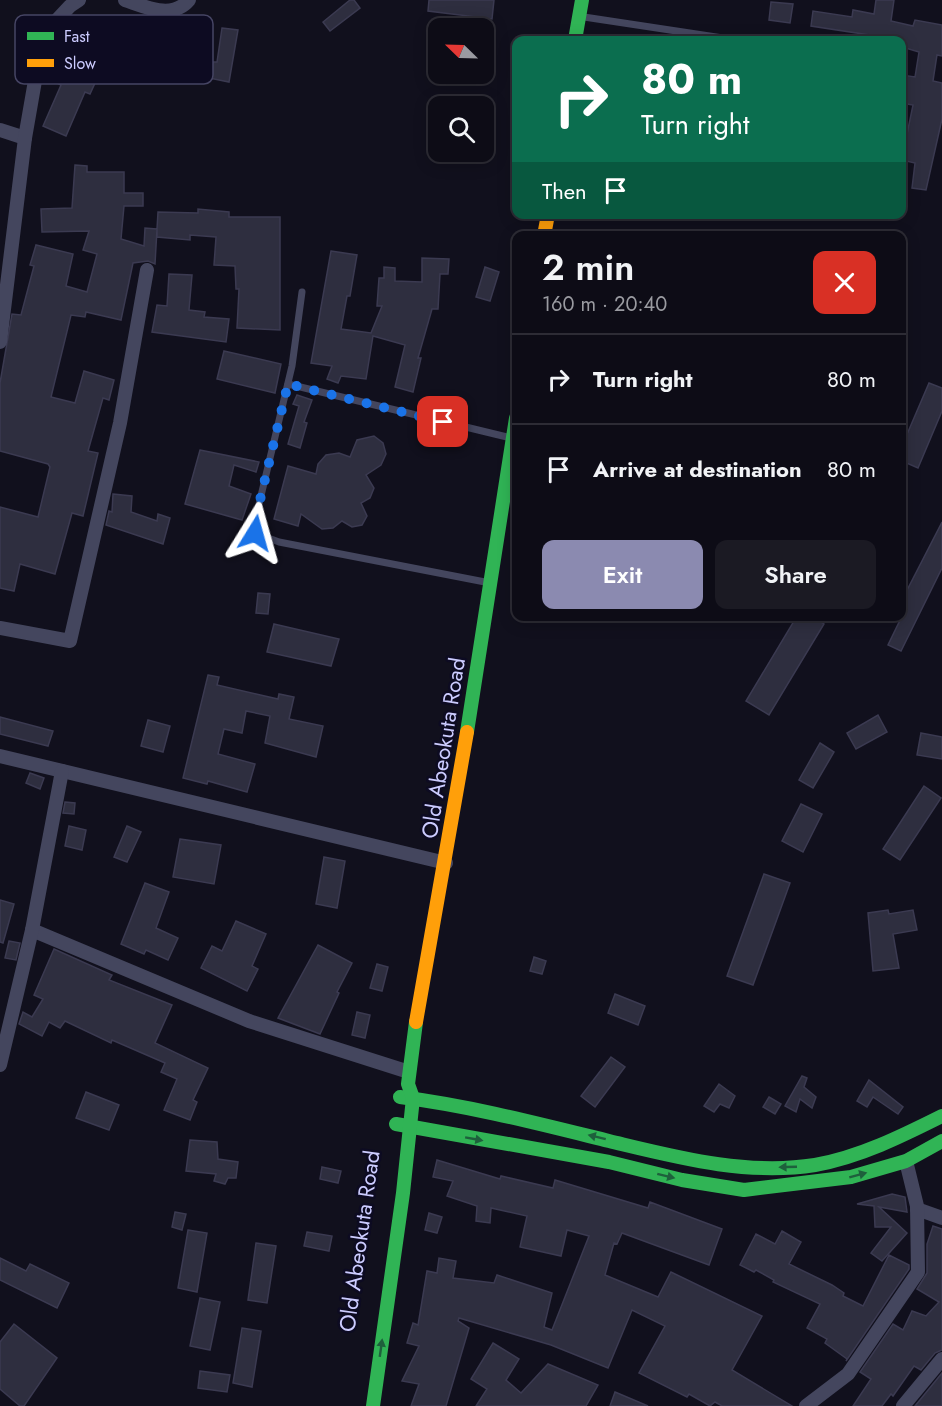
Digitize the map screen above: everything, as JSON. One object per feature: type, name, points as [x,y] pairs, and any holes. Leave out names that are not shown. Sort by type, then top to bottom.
[{"type":"highway","points":[[576,36],[582,0]]},
{"type":"highway","name":"Old Abeokuta Road","points":[[373,1406],[411,1126],[407,1098],[418,1009],[446,863],[512,446]]},
{"type":"highway","points":[[407,1098],[588,1135],[683,1159],[744,1169],[799,1167],[844,1156],[897,1139],[942,1116]]},
{"type":"highway","name":"Old Abeokuta Road","points":[[393,1146],[396,1124],[407,1098]]},
{"type":"highway","points":[[396,1124],[609,1162],[682,1180],[744,1190],[801,1185],[851,1177],[906,1161],[942,1141]]},
{"type":"highway","points":[[408,1146],[439,1132]]},
{"type":"street","points":[[62,15],[79,0]]},
{"type":"street","points":[[124,0],[159,10],[175,11],[183,8],[189,0]]},
{"type":"street","points":[[0,342],[25,138],[34,84]]},
{"type":"street","points":[[0,130],[25,138]]},
{"type":"street","points":[[0,628],[70,641],[120,423],[147,270]]},
{"type":"street","points":[[0,756],[446,863]]},
{"type":"street","points":[[0,1065],[32,930],[62,771]]},
{"type":"street","points":[[32,930],[249,1021],[409,1078]]},
{"type":"street","points":[[806,1406],[848,1374],[918,1272],[917,1209],[906,1161]]},
{"type":"street","points":[[917,1209],[942,1218]]},
{"type":"street","points":[[903,1406],[942,1359]]},
{"type":"lane","points":[[578,16],[710,36]]},
{"type":"lane","points":[[302,292],[288,384],[254,525],[255,533],[279,542],[491,584]]},
{"type":"lane","points":[[288,384],[512,439]]},
{"type":"building","points":[[350,0],[354,0],[360,8],[330,31],[323,22]]},
{"type":"building","points":[[429,0],[494,0],[492,18],[428,11]]},
{"type":"building","points":[[876,0],[894,0],[891,21],[913,26],[915,20],[942,25],[942,56],[937,55],[933,81],[942,83],[942,119],[926,190],[912,188],[915,163],[906,161],[906,139],[913,105],[906,104],[906,76],[915,77],[919,52],[906,48],[906,36],[876,36],[811,26],[813,11],[852,17],[853,10],[874,14]]},
{"type":"building","points":[[771,2],[793,4],[790,23],[769,20]]},
{"type":"building","points":[[222,28],[238,30],[229,82],[213,79],[213,62],[217,62]]},
{"type":"building","points":[[59,84],[95,84],[90,94],[85,92],[66,136],[43,126],[61,85]]},
{"type":"building","points":[[75,165],[87,166],[87,172],[124,172],[124,193],[143,193],[143,206],[124,206],[121,239],[144,246],[145,228],[157,229],[155,264],[148,261],[133,263],[121,320],[86,312],[85,317],[71,315],[51,397],[75,403],[84,371],[114,380],[109,400],[103,398],[88,451],[98,453],[83,516],[72,513],[55,574],[20,564],[14,591],[0,588],[0,507],[38,517],[50,467],[48,464],[0,451],[0,383],[12,314],[21,315],[34,266],[30,265],[36,245],[73,254],[66,286],[87,292],[97,254],[83,250],[89,231],[42,232],[41,209],[72,208]]},
{"type":"building","points":[[198,209],[229,212],[229,217],[280,217],[280,330],[237,328],[239,289],[236,289],[235,266],[214,265],[216,237],[190,235],[190,240],[157,237],[158,212],[198,213]]},
{"type":"building","points":[[331,251],[357,255],[350,296],[347,296],[341,329],[371,333],[382,306],[377,306],[379,278],[384,278],[384,267],[395,268],[395,281],[422,282],[422,258],[449,259],[448,274],[440,274],[438,309],[432,309],[418,358],[421,358],[413,392],[395,387],[405,345],[373,336],[366,379],[341,376],[338,383],[327,379],[332,366],[311,363]]},
{"type":"building","points":[[485,267],[499,272],[490,301],[476,297]]},
{"type":"building","points":[[169,274],[192,275],[189,310],[205,312],[204,317],[229,319],[226,342],[152,332],[157,305],[167,306]]},
{"type":"building","points":[[224,351],[281,364],[275,393],[217,379]]},
{"type":"building","points":[[929,383],[942,388],[942,411],[918,468],[906,463],[906,437]]},
{"type":"building","points":[[297,395],[312,400],[304,422],[307,423],[300,448],[288,444],[299,406],[293,404]]},
{"type":"building","points":[[374,436],[383,443],[386,454],[381,465],[366,475],[374,488],[370,498],[361,503],[367,516],[362,525],[352,527],[342,521],[333,528],[322,529],[301,514],[298,526],[274,519],[288,466],[316,474],[318,464],[326,455],[339,453],[350,457],[357,440]]},
{"type":"building","points":[[200,450],[259,462],[256,472],[234,465],[229,486],[251,494],[242,520],[185,504]]},
{"type":"building","points":[[113,494],[132,496],[131,512],[157,521],[158,514],[170,518],[163,544],[106,525],[109,511],[112,512]]},
{"type":"building","points":[[942,522],[942,568],[901,651],[888,645],[900,621],[906,621],[906,592]]},
{"type":"building","points":[[258,593],[270,594],[268,614],[256,613]]},
{"type":"building","points":[[794,621],[822,621],[824,624],[769,715],[746,701]]},
{"type":"building","points":[[274,624],[339,639],[331,666],[267,652]]},
{"type":"building","points":[[208,675],[219,677],[217,685],[278,699],[279,694],[294,697],[289,719],[323,726],[316,757],[265,743],[270,716],[246,711],[242,733],[224,729],[218,754],[255,764],[247,792],[208,781],[207,784],[183,778]]},
{"type":"building","points":[[878,715],[887,732],[856,749],[847,733]]},
{"type":"building","points":[[0,717],[53,731],[48,746],[0,734]]},
{"type":"building","points":[[148,720],[170,726],[163,752],[141,746]]},
{"type":"building","points":[[921,733],[942,737],[942,759],[917,755]]},
{"type":"building","points":[[820,743],[834,752],[813,788],[799,780]]},
{"type":"building","points":[[30,773],[44,778],[40,789],[26,783]]},
{"type":"building","points":[[924,786],[941,798],[900,860],[883,849]]},
{"type":"building","points":[[65,802],[75,803],[74,814],[63,813]]},
{"type":"building","points":[[801,804],[822,814],[803,852],[782,841]]},
{"type":"building","points":[[69,826],[86,830],[82,850],[65,846]]},
{"type":"building","points":[[127,826],[141,832],[127,862],[114,857]]},
{"type":"building","points":[[180,839],[221,845],[214,884],[173,877]]},
{"type":"building","points":[[324,857],[345,861],[337,908],[316,904]]},
{"type":"building","points":[[764,874],[790,883],[753,985],[727,976]]},
{"type":"building","points":[[145,883],[169,892],[156,928],[178,938],[168,960],[146,950],[144,954],[121,944]]},
{"type":"building","points":[[0,900],[14,904],[3,943],[0,942]]},
{"type":"building","points":[[888,910],[889,914],[913,910],[917,930],[893,934],[899,968],[873,971],[868,913]]},
{"type":"building","points":[[236,921],[266,934],[252,966],[258,969],[247,991],[201,968],[212,946],[222,951]]},
{"type":"building","points":[[9,941],[20,943],[16,960],[5,958]]},
{"type":"building","points":[[318,945],[352,963],[320,1034],[278,1018]]},
{"type":"building","points":[[54,949],[112,975],[109,980],[172,1005],[155,1043],[208,1068],[193,1100],[197,1102],[190,1120],[164,1110],[177,1079],[161,1072],[165,1063],[112,1040],[111,1043],[65,1021],[60,1028],[49,1022],[42,1036],[19,1024],[23,1012],[32,1017],[43,999],[34,995]]},
{"type":"building","points":[[534,957],[546,961],[542,974],[530,971]]},
{"type":"building","points":[[377,964],[388,967],[382,991],[370,988]]},
{"type":"building","points":[[615,994],[645,1006],[638,1025],[608,1013]]},
{"type":"building","points":[[357,1012],[370,1015],[365,1038],[352,1035]]},
{"type":"building","points":[[611,1057],[625,1067],[595,1107],[581,1096]]},
{"type":"building","points":[[802,1076],[807,1078],[804,1087],[816,1097],[812,1108],[800,1099],[796,1112],[785,1106]]},
{"type":"building","points":[[869,1080],[903,1107],[898,1114],[873,1097],[867,1107],[857,1101]]},
{"type":"building","points":[[719,1084],[735,1096],[729,1108],[720,1104],[714,1112],[704,1106]]},
{"type":"building","points":[[86,1092],[119,1105],[109,1130],[76,1118]]},
{"type":"building","points":[[769,1097],[781,1104],[775,1114],[763,1107]]},
{"type":"building","points":[[190,1140],[217,1142],[218,1159],[238,1162],[236,1178],[228,1178],[225,1184],[214,1181],[216,1174],[186,1171]]},
{"type":"building","points":[[437,1160],[500,1179],[501,1176],[553,1188],[555,1180],[648,1208],[650,1202],[722,1229],[709,1265],[622,1233],[617,1244],[614,1243],[605,1275],[658,1297],[671,1272],[762,1316],[732,1370],[792,1406],[722,1406],[715,1402],[710,1406],[689,1394],[687,1397],[639,1373],[665,1326],[632,1310],[608,1368],[551,1345],[459,1318],[458,1321],[469,1328],[446,1406],[411,1406],[419,1384],[402,1381],[419,1346],[407,1343],[413,1323],[418,1325],[427,1271],[437,1273],[439,1258],[456,1261],[453,1278],[494,1283],[497,1275],[552,1293],[544,1327],[552,1330],[589,1236],[567,1230],[561,1256],[520,1247],[527,1216],[491,1208],[490,1223],[476,1221],[477,1206],[447,1196],[453,1181],[433,1177]]},
{"type":"building","points":[[322,1167],[341,1171],[338,1183],[320,1179]]},
{"type":"building","points":[[892,1194],[905,1197],[907,1212],[879,1207],[907,1233],[882,1261],[871,1253],[891,1227],[875,1227],[874,1206],[857,1204]]},
{"type":"building","points":[[175,1212],[186,1214],[182,1230],[172,1227]]},
{"type":"building","points":[[429,1213],[442,1217],[437,1233],[425,1230]]},
{"type":"building","points":[[933,1226],[942,1229],[942,1350],[935,1353],[921,1370],[914,1366],[893,1396],[891,1394],[882,1406],[853,1406],[871,1379],[860,1372],[893,1324],[903,1330],[912,1311],[926,1316],[939,1302],[917,1289],[927,1273],[927,1244]]},
{"type":"building","points":[[188,1230],[207,1233],[197,1292],[178,1288]]},
{"type":"building","points":[[782,1231],[801,1242],[789,1264],[832,1285],[844,1293],[843,1296],[863,1306],[889,1255],[909,1265],[909,1269],[846,1361],[847,1359],[825,1343],[827,1339],[807,1328],[820,1304],[773,1282],[774,1280],[756,1270],[754,1272],[740,1265],[756,1234],[775,1244]]},
{"type":"building","points":[[307,1232],[332,1236],[329,1251],[304,1246]]},
{"type":"building","points":[[256,1243],[276,1246],[267,1303],[248,1300]]},
{"type":"building","points":[[0,1258],[26,1271],[30,1264],[69,1283],[57,1308],[0,1280]]},
{"type":"building","points":[[200,1298],[220,1302],[210,1350],[190,1346]]},
{"type":"building","points":[[14,1324],[57,1358],[24,1406],[20,1406],[0,1389],[0,1342]]},
{"type":"building","points":[[242,1328],[261,1331],[252,1387],[233,1383]]},
{"type":"building","points":[[493,1343],[519,1359],[506,1380],[521,1393],[548,1364],[598,1385],[586,1406],[476,1406],[487,1389],[471,1379]]},
{"type":"building","points":[[200,1371],[230,1375],[227,1392],[198,1388]]},
{"type":"building","points":[[942,1373],[942,1406],[915,1406]]},
{"type":"building","points":[[615,1392],[648,1406],[610,1406]]},
{"type":"traffic: fast","points":[[576,36],[582,0]]},
{"type":"traffic: fast","points":[[467,732],[512,444]]},
{"type":"traffic: fast","points":[[373,1406],[403,1193],[413,1098],[408,1084],[416,1022]]},
{"type":"traffic: fast","points":[[400,1097],[505,1116],[685,1159],[763,1168],[815,1165],[848,1157],[942,1116]]},
{"type":"traffic: fast","points":[[396,1124],[609,1162],[682,1180],[744,1190],[851,1177],[906,1161],[942,1141]]},
{"type":"traffic: slow","points":[[545,231],[547,219]]},
{"type":"traffic: slow","points":[[416,1022],[467,732]]},
{"type":"route","points":[[255,533],[254,525],[288,384],[443,422]]}]
